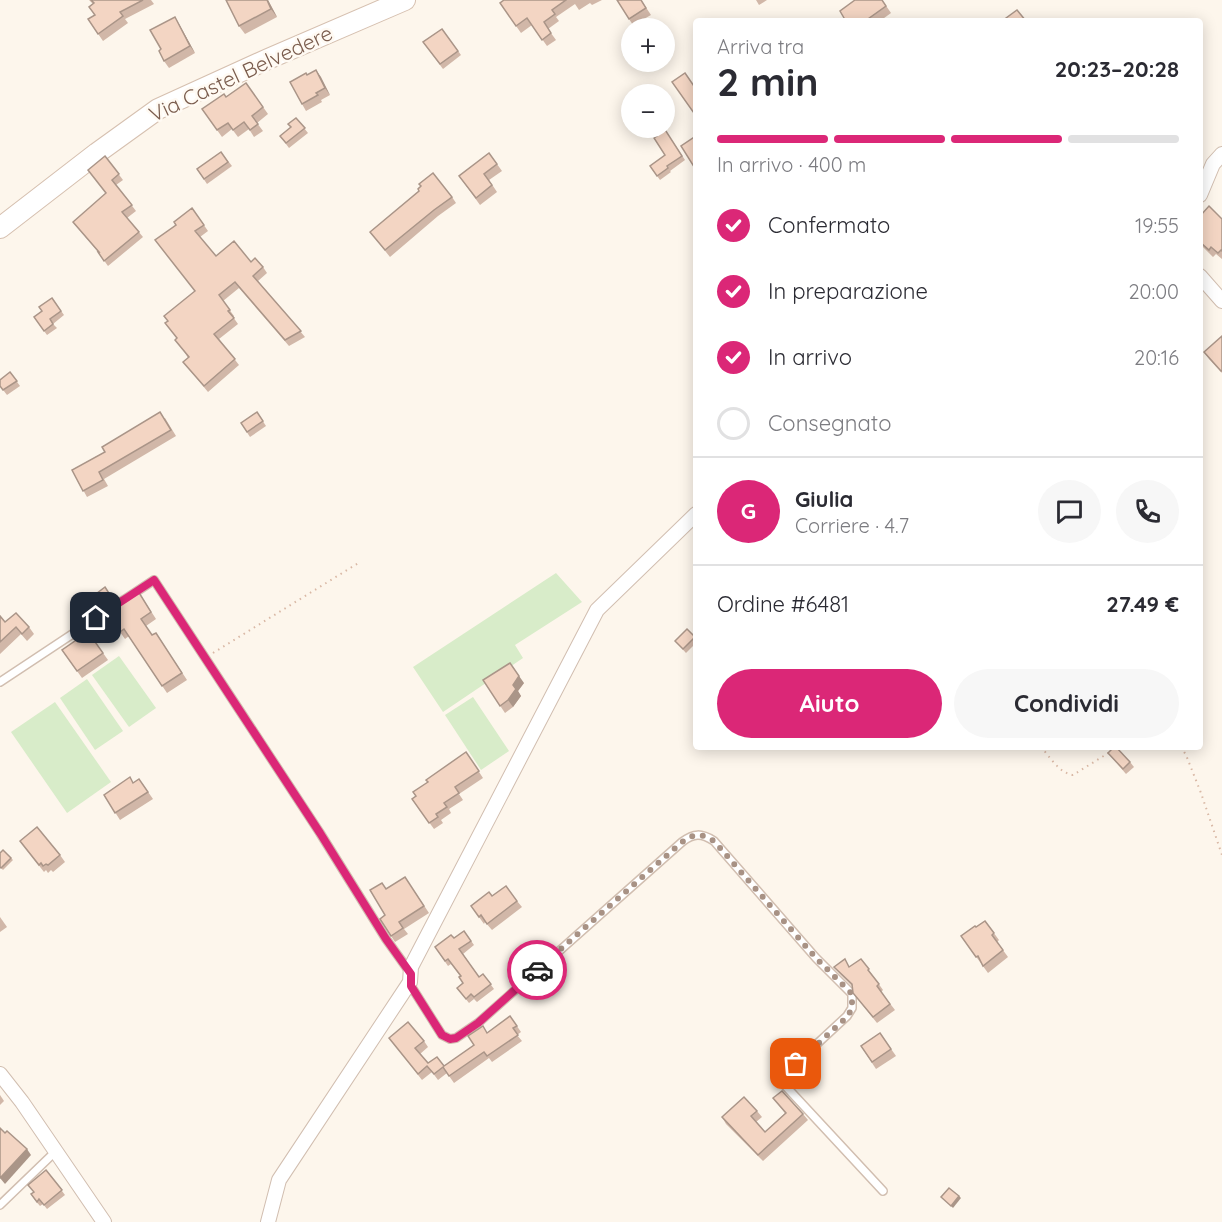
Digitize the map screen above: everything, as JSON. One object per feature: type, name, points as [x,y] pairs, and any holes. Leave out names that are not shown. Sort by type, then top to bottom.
[{"type":"street","name":"Via Castel Belvedere","points":[[0,228],[158,109],[405,0]]},
{"type":"street","points":[[1203,188],[1213,164],[1222,153]]},
{"type":"street","points":[[1203,279],[1222,300]]},
{"type":"street","points":[[268,1222],[279,1180],[411,978],[411,967],[597,610],[693,517]]},
{"type":"street","points":[[0,1074],[57,1151],[104,1222]]},
{"type":"lane","points":[[0,682],[154,580],[320,833],[411,978],[411,986],[442,1035],[450,1039],[456,1038],[478,1023],[688,837],[705,836],[714,841],[816,958],[852,994],[852,1008],[848,1016],[779,1079],[883,1191]]},
{"type":"lane","points":[[0,1205],[57,1151]]},
{"type":"path","points":[[205,658],[360,562]]},
{"type":"path","points":[[1044,750],[1060,769],[1073,775],[1113,750]]},
{"type":"path","points":[[1183,750],[1202,793],[1222,855]]},
{"type":"green space","points":[[556,573],[582,602],[515,645],[523,658],[443,712],[413,667]]},
{"type":"green space","points":[[119,656],[156,708],[129,727],[92,675]]},
{"type":"green space","points":[[87,679],[123,731],[95,750],[60,698]]},
{"type":"green space","points":[[473,697],[509,751],[481,770],[445,715]]},
{"type":"green space","points":[[55,702],[111,782],[67,813],[11,732]]},
{"type":"building","points":[[91,0],[143,0],[120,12],[123,16],[98,34],[88,19],[95,15],[89,7],[94,3]]},
{"type":"building","points":[[226,0],[267,0],[271,9],[239,26]]},
{"type":"building","points":[[504,0],[566,0],[552,10],[555,14],[544,22],[551,33],[542,40],[527,18],[516,26],[500,3]]},
{"type":"building","points":[[617,0],[641,0],[646,8],[628,18]]},
{"type":"building","points":[[855,0],[882,0],[886,6],[869,18],[844,18],[840,11]]},
{"type":"building","points":[[1017,10],[1024,18],[1006,18]]},
{"type":"building","points":[[175,17],[190,46],[164,61],[159,51],[161,49],[150,30]]},
{"type":"building","points":[[442,29],[458,51],[440,64],[423,42]]},
{"type":"building","points":[[316,70],[325,88],[302,104],[290,82]]},
{"type":"building","points":[[685,73],[693,85],[693,112],[675,84],[672,82]]},
{"type":"building","points":[[246,83],[263,107],[252,116],[258,124],[250,130],[244,122],[233,130],[228,123],[217,130],[202,109],[224,94],[226,97]]},
{"type":"building","points":[[296,118],[305,128],[286,143],[280,136],[291,127],[288,124]]},
{"type":"building","points":[[654,138],[670,138],[682,156],[657,176],[650,166],[665,155]]},
{"type":"building","points":[[693,138],[693,165],[681,146]]},
{"type":"building","points":[[221,152],[228,162],[204,179],[197,169]]},
{"type":"building","points":[[489,153],[497,164],[484,174],[492,185],[476,198],[459,176]]},
{"type":"building","points":[[105,156],[119,174],[112,180],[132,205],[122,212],[139,232],[104,261],[73,222],[106,193],[88,170]]},
{"type":"building","points":[[433,173],[452,197],[385,250],[370,232],[419,191],[421,186],[419,184]]},
{"type":"building","points":[[1209,206],[1222,219],[1222,251],[1218,253],[1211,247],[1209,250],[1203,245],[1203,213]]},
{"type":"building","points":[[192,208],[204,225],[195,231],[216,256],[234,241],[251,262],[255,258],[263,267],[253,276],[301,331],[285,340],[235,282],[219,295],[234,318],[214,334],[235,359],[204,386],[183,362],[189,357],[175,340],[177,338],[165,323],[168,321],[164,316],[195,291],[155,240],[176,225],[174,222]]},
{"type":"building","points":[[52,298],[61,311],[50,319],[53,324],[44,331],[34,317],[42,311],[39,307]]},
{"type":"building","points":[[1222,336],[1222,371],[1221,371],[1204,352]]},
{"type":"building","points":[[10,372],[17,381],[3,390],[0,380]]},
{"type":"building","points":[[160,412],[171,430],[99,472],[103,480],[83,491],[72,470],[105,452],[102,447]]},
{"type":"building","points":[[257,412],[263,421],[247,432],[241,423]]},
{"type":"building","points":[[105,587],[112,598],[103,604],[96,594]]},
{"type":"building","points":[[138,591],[151,612],[141,619],[152,635],[156,633],[182,673],[162,686],[124,629],[120,632],[106,612],[108,611],[106,608],[115,602],[117,605]]},
{"type":"building","points":[[16,613],[29,627],[22,634],[16,627],[0,642],[0,616],[5,622]]},
{"type":"building","points":[[687,629],[693,635],[693,639],[683,649],[675,641]]},
{"type":"building","points":[[88,632],[103,653],[77,671],[62,650]]},
{"type":"building","points":[[510,663],[519,676],[513,685],[516,689],[500,706],[483,680]]},
{"type":"building","points":[[1111,750],[1119,750],[1130,762],[1123,769],[1108,753]]},
{"type":"building","points":[[466,752],[479,771],[455,787],[459,793],[444,803],[447,807],[436,814],[438,817],[429,823],[412,799],[416,796],[413,792]]},
{"type":"building","points":[[130,777],[133,783],[139,779],[148,792],[115,813],[104,795]]},
{"type":"building","points":[[37,827],[60,855],[48,865],[43,866],[41,863],[39,865],[20,841]]},
{"type":"building","points":[[3,850],[11,858],[1,868],[0,853]]},
{"type":"building","points":[[405,877],[424,906],[399,922],[403,928],[391,936],[380,919],[385,915],[370,890],[382,883],[386,889]]},
{"type":"building","points":[[506,886],[517,901],[487,924],[471,906],[489,892],[492,896]]},
{"type":"building","points":[[985,921],[1003,950],[983,966],[978,956],[976,957],[961,936]]},
{"type":"building","points":[[464,931],[471,941],[459,949],[479,977],[483,974],[491,984],[474,997],[471,994],[466,999],[457,988],[463,983],[459,977],[461,976],[448,959],[445,961],[435,947],[451,935],[454,938]]},
{"type":"building","points":[[845,959],[849,967],[861,959],[890,1004],[873,1017],[853,993],[852,984],[834,967]]},
{"type":"building","points":[[510,1016],[517,1026],[513,1028],[518,1035],[487,1056],[484,1052],[449,1076],[443,1067],[434,1074],[427,1066],[418,1074],[389,1038],[408,1022],[424,1041],[415,1048],[428,1063],[437,1057],[444,1066],[474,1045],[468,1036],[483,1026],[487,1033]]},
{"type":"building","points":[[880,1033],[891,1049],[872,1062],[861,1046]]},
{"type":"building","points":[[782,1091],[803,1114],[758,1155],[722,1117],[744,1097],[757,1111],[751,1116],[765,1132],[786,1113],[773,1098]]},
{"type":"building","points":[[0,1128],[5,1133],[7,1131],[27,1149],[0,1178]]},
{"type":"building","points":[[46,1170],[62,1190],[44,1205],[39,1199],[37,1202],[31,1194],[34,1192],[28,1185]]},
{"type":"building","points":[[949,1188],[959,1196],[951,1206],[941,1197]]},
{"type":"way so far","points":[[537,970],[688,837],[705,836],[714,841],[816,958],[852,994],[852,1008],[848,1016],[796,1064]]},
{"type":"route","points":[[96,618],[154,580],[320,833],[386,939],[411,974],[411,986],[442,1035],[450,1039],[456,1038],[478,1023],[537,970]]}]
